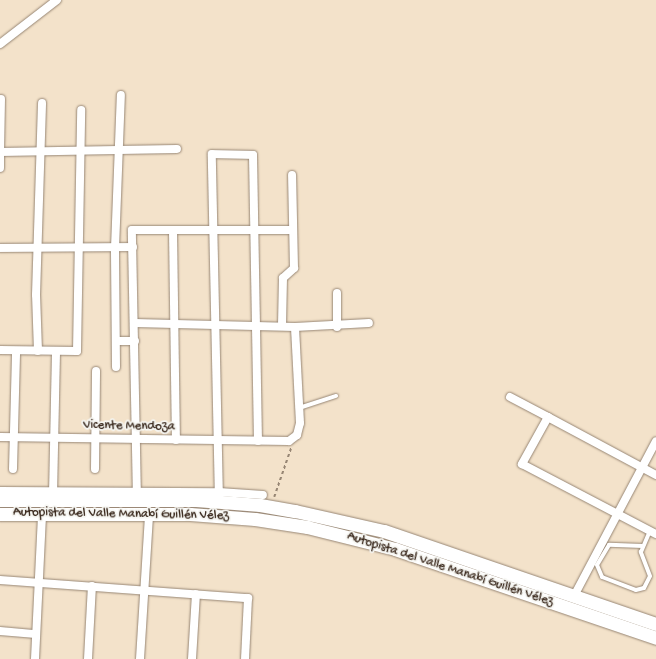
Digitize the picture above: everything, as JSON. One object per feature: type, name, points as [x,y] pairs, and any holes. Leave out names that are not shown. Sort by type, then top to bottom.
[{"type":"main road","name":"Autopista del Valle Manabí Guillén Vélez","points":[[0,500],[53,495],[219,497],[295,511],[384,531],[656,624]]},
{"type":"main road","name":"Autopista del Valle Manabí Guillén Vélez","points":[[0,514],[149,514],[255,519],[344,535],[415,555],[656,638]]},
{"type":"street","points":[[0,44],[57,0]]},
{"type":"street","points":[[116,367],[115,248],[121,150],[121,95]]},
{"type":"street","points":[[0,168],[2,99]]},
{"type":"street","points":[[38,351],[36,295],[39,248],[42,103]]},
{"type":"street","points":[[0,350],[77,351],[77,249],[81,152],[81,110]]},
{"type":"street","points":[[0,152],[81,152],[178,149]]},
{"type":"street","points":[[258,441],[253,155],[212,154],[219,497],[263,495]]},
{"type":"street","points":[[282,326],[283,278],[294,268],[292,175]]},
{"type":"street","points":[[137,496],[135,323],[132,230],[293,230]]},
{"type":"street","points":[[173,231],[176,440]]},
{"type":"street","points":[[0,248],[77,249],[133,247]]},
{"type":"street","points":[[337,293],[337,327]]},
{"type":"street","points":[[135,323],[295,327],[337,327],[369,323]]},
{"type":"street","points":[[294,438],[300,430],[295,327]]},
{"type":"street","points":[[116,341],[135,341]]},
{"type":"street","points":[[13,469],[16,351]]},
{"type":"street","points":[[0,491],[53,495],[56,351]]},
{"type":"street","points":[[95,469],[96,371]]},
{"type":"street","points":[[510,397],[656,474]]},
{"type":"street","points":[[548,417],[522,464],[653,532]]},
{"type":"street","name":"Vicente Mendoza","points":[[0,437],[282,442],[294,438]]},
{"type":"street","points":[[574,596],[656,442]]},
{"type":"street","points":[[35,659],[42,514]]},
{"type":"street","points":[[140,659],[149,514]]},
{"type":"street","points":[[0,580],[248,598],[245,659]]},
{"type":"street","points":[[88,659],[92,586]]},
{"type":"street","points":[[192,659],[196,594]]},
{"type":"street","points":[[0,631],[36,634]]},
{"type":"lane","points":[[299,408],[336,396]]},
{"type":"lane","points":[[643,546],[609,545],[597,565],[602,577],[636,590],[644,588],[650,576],[642,558],[643,546],[653,532]]},
{"type":"path","points":[[281,499],[273,497],[294,438]]}]
